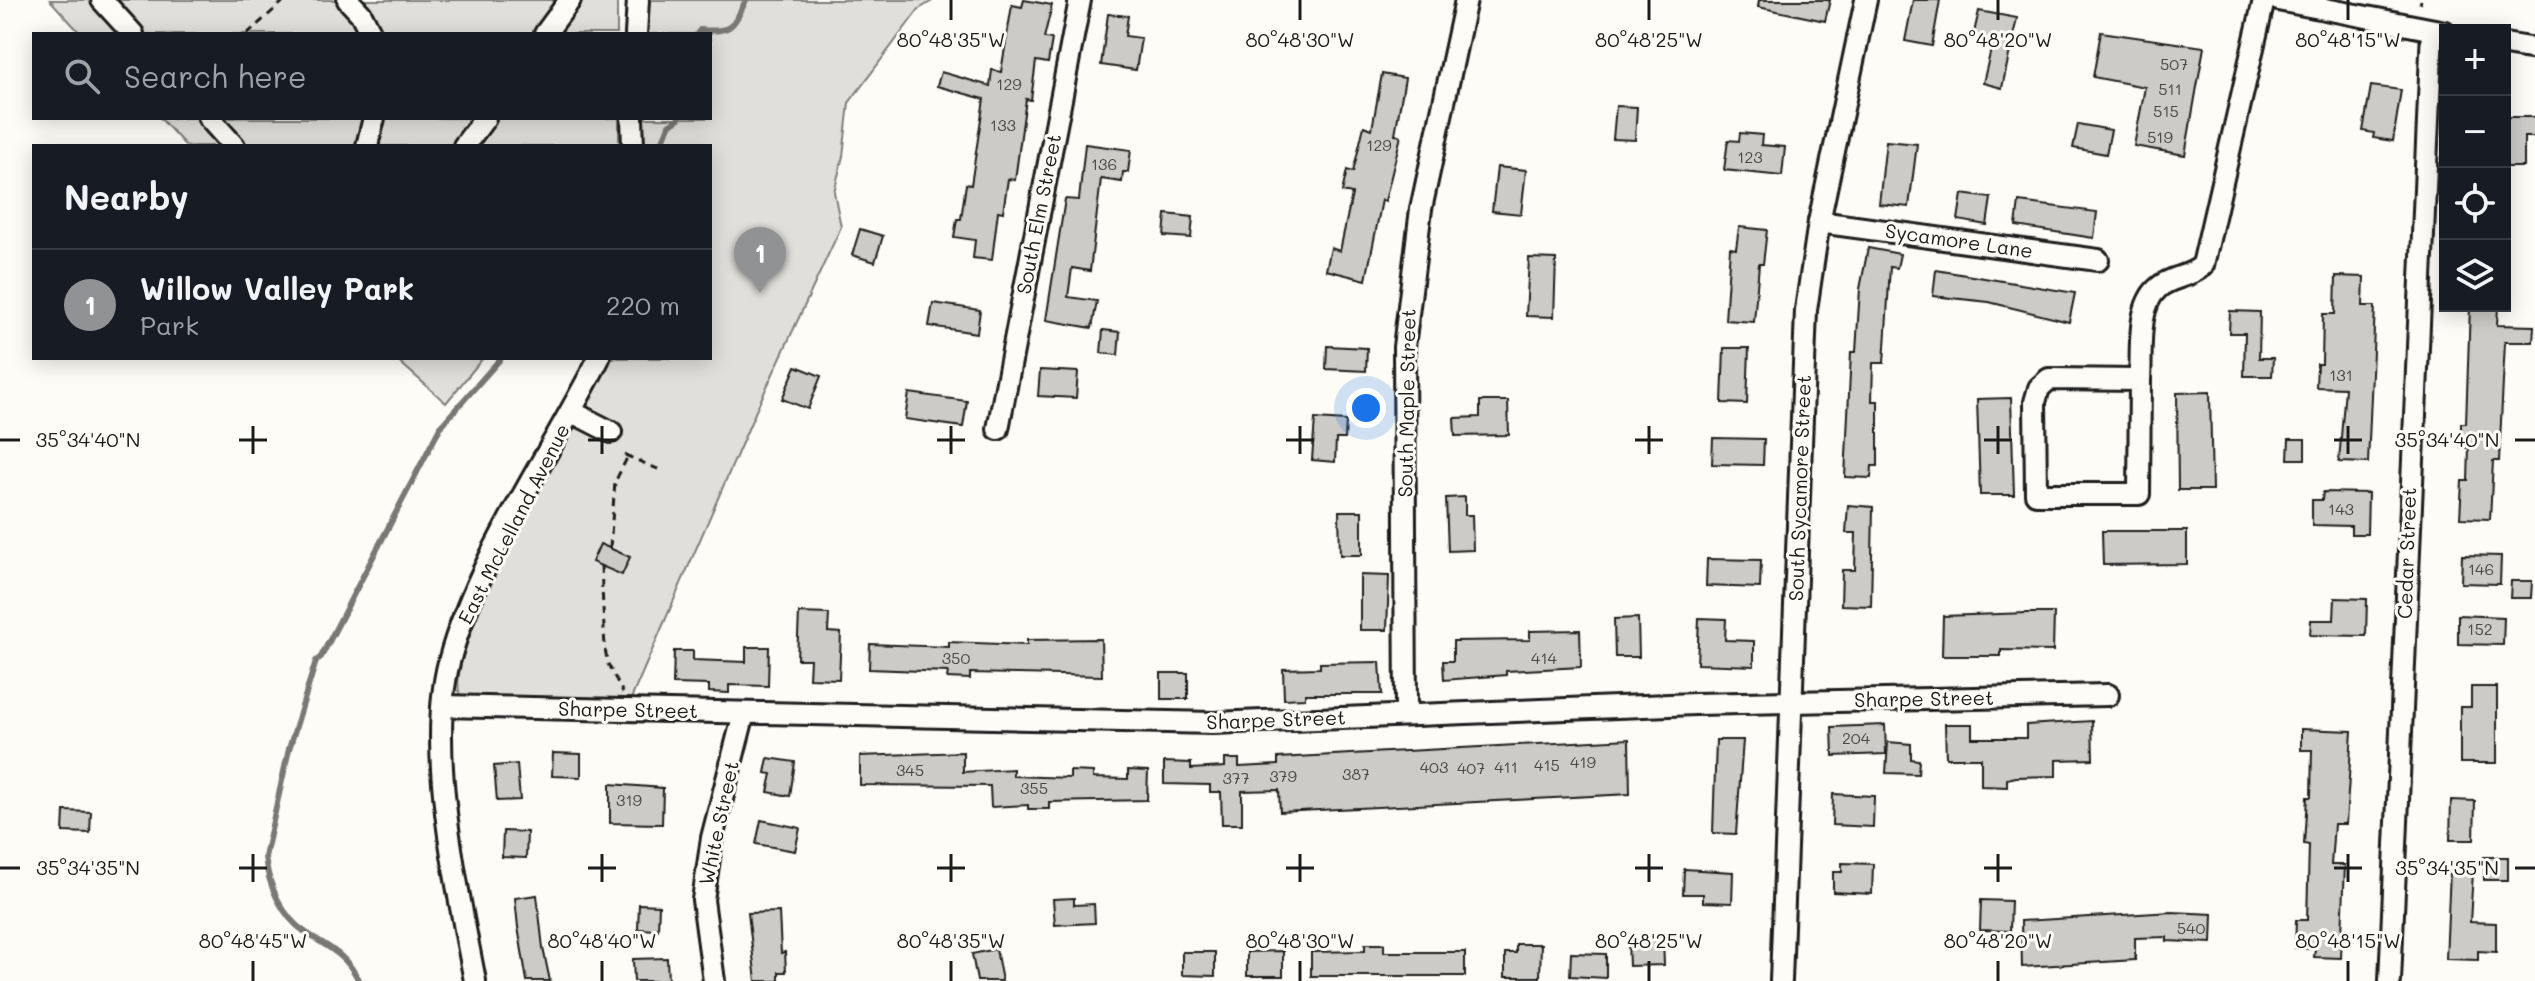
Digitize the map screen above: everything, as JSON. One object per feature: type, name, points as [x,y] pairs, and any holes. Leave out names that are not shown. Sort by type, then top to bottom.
[{"type":"street","points":[[102,0],[131,32]]},
{"type":"street","points":[[348,0],[361,14],[370,32]]},
{"type":"street","points":[[546,32],[570,0]]},
{"type":"street","points":[[636,32],[638,0]]},
{"type":"street","name":"South Elm Street","points":[[998,429],[1080,0]]},
{"type":"street","name":"South Maple Street","points":[[1406,715],[1404,347],[1411,268],[1421,209],[1466,0]]},
{"type":"street","name":"South Sycamore Street","points":[[1781,981],[1806,310],[1819,222],[1866,0]]},
{"type":"street","points":[[2140,380],[2049,379],[2039,388],[2035,402],[2036,494],[2139,494],[2140,380],[2145,307],[2157,288],[2195,273],[2203,265],[2264,0]]},
{"type":"street","points":[[2278,0],[2438,31]]},
{"type":"street","name":"Cedar Street","points":[[2390,981],[2438,31]]},
{"type":"street","points":[[2511,45],[2535,49]]},
{"type":"street","points":[[211,120],[232,144]]},
{"type":"street","points":[[368,144],[374,120]]},
{"type":"street","points":[[466,144],[484,120]]},
{"type":"street","points":[[632,120],[633,144]]},
{"type":"street","name":"Sycamore Lane","points":[[1819,222],[2098,260]]},
{"type":"street","name":"East McLelland Avenue","points":[[475,981],[445,795],[442,751],[449,664],[464,619],[535,475],[598,360]]},
{"type":"street","points":[[572,412],[611,432]]},
{"type":"street","name":"Sharpe Street","points":[[444,706],[1170,723],[1793,702],[2108,695]]},
{"type":"street","name":"White Street","points":[[714,981],[703,900],[712,838],[744,713]]},
{"type":"path","points":[[249,32],[285,0]]},
{"type":"path","points":[[610,548],[615,482],[627,455],[660,470]]},
{"type":"path","points":[[601,566],[605,649],[624,696]]},
{"type":"shaded area","points":[[50,0],[617,0],[617,32],[79,32]]},
{"type":"shaded area","points":[[648,0],[934,0],[919,9],[849,103],[843,156],[834,192],[841,227],[758,406],[631,699],[462,698],[459,675],[470,636],[490,587],[545,477],[610,360],[712,360],[712,144],[644,144],[644,120],[712,120],[712,32],[647,32]]},
{"type":"shaded area","points":[[162,120],[619,120],[619,144],[184,144]]},
{"type":"shaded area","points":[[397,360],[481,360],[446,403]]},
{"type":"building","points":[[1024,0],[1052,5],[1044,38],[1052,39],[1048,63],[1036,61],[1031,100],[1026,99],[1015,180],[1008,179],[1003,212],[998,211],[992,260],[973,258],[975,240],[954,237],[957,219],[961,219],[966,184],[971,185],[984,99],[937,86],[941,72],[990,86],[992,70],[1001,72],[1012,5],[1022,7]]},
{"type":"building","points":[[1759,0],[1830,0],[1825,21],[1758,7]]},
{"type":"building","points":[[1913,0],[1940,0],[1932,46],[1905,41]]},
{"type":"building","points":[[1979,11],[2017,18],[2002,88],[1983,83],[1993,41],[1973,37]]},
{"type":"building","points":[[1108,14],[1128,16],[1125,36],[1141,38],[1136,70],[1101,65]]},
{"type":"building","points":[[2101,32],[2204,47],[2185,155],[2134,146],[2145,87],[2093,77]]},
{"type":"building","points":[[1382,74],[1405,78],[1395,134],[1401,136],[1385,201],[1382,200],[1366,280],[1326,270],[1331,248],[1340,251],[1352,194],[1342,192],[1347,170],[1353,172],[1364,126],[1372,129]]},
{"type":"building","points":[[2371,86],[2401,90],[2393,141],[2373,138],[2374,133],[2363,131]]},
{"type":"building","points":[[1616,106],[1637,107],[1635,140],[1613,139]]},
{"type":"building","points":[[2511,117],[2535,117],[2535,137],[2524,137],[2524,167],[2511,167]]},
{"type":"building","points":[[2078,124],[2111,130],[2106,154],[2073,148]]},
{"type":"building","points":[[1740,133],[1762,135],[1761,145],[1785,147],[1782,176],[1724,170],[1728,140],[1739,141]]},
{"type":"building","points":[[1886,141],[1917,144],[1909,207],[1879,204]]},
{"type":"building","points":[[1085,144],[1131,150],[1128,172],[1123,172],[1122,182],[1101,179],[1090,271],[1072,268],[1068,297],[1097,301],[1092,328],[1046,320],[1065,199],[1079,200]]},
{"type":"building","points":[[1497,167],[1526,170],[1521,214],[1492,211]]},
{"type":"building","points":[[1962,194],[1991,198],[1987,225],[1958,220]]},
{"type":"building","points":[[2019,202],[2097,212],[2094,238],[2016,226]]},
{"type":"building","points":[[1166,214],[1193,217],[1191,238],[1164,236]]},
{"type":"building","points":[[1739,227],[1767,230],[1763,264],[1759,264],[1754,322],[1725,320],[1730,248],[1736,249]]},
{"type":"building","points":[[860,229],[883,236],[875,262],[852,255]]},
{"type":"building","points":[[1868,248],[1900,254],[1897,268],[1890,267],[1884,363],[1873,363],[1872,401],[1878,401],[1878,466],[1872,466],[1871,478],[1845,477],[1851,352],[1856,352],[1860,289]]},
{"type":"building","points":[[1529,258],[1556,259],[1554,317],[1526,316]]},
{"type":"building","points":[[1936,270],[2075,293],[2069,322],[1989,302],[1933,296]]},
{"type":"building","points":[[2336,276],[2364,277],[2363,306],[2375,306],[2368,463],[2339,462],[2345,388],[2316,387],[2317,364],[2322,364],[2323,314],[2335,314]]},
{"type":"building","points":[[933,303],[980,310],[977,333],[929,326]]},
{"type":"building","points":[[2230,311],[2260,312],[2259,358],[2273,358],[2272,376],[2244,376],[2245,333],[2229,333]]},
{"type":"building","points":[[2470,312],[2498,312],[2497,325],[2534,326],[2533,342],[2505,342],[2499,461],[2493,461],[2490,519],[2460,518],[2462,481],[2468,481],[2469,448],[2461,447],[2461,423],[2466,423]]},
{"type":"building","points":[[1103,330],[1120,332],[1118,355],[1101,353]]},
{"type":"building","points":[[1327,346],[1367,348],[1366,371],[1326,369]]},
{"type":"building","points":[[1724,348],[1749,348],[1747,404],[1722,403]]},
{"type":"building","points":[[796,366],[821,376],[808,409],[782,399]]},
{"type":"building","points":[[1040,370],[1078,372],[1076,398],[1038,396]]},
{"type":"building","points":[[2210,392],[2212,490],[2178,490],[2177,393]]},
{"type":"building","points":[[909,393],[967,401],[963,427],[905,419]]},
{"type":"building","points":[[2011,398],[2014,495],[1980,495],[1977,399]]},
{"type":"building","points":[[1480,401],[1508,401],[1509,435],[1455,436],[1454,418],[1480,417]]},
{"type":"building","points":[[1315,419],[1346,421],[1345,439],[1336,439],[1335,462],[1312,460]]},
{"type":"building","points":[[1713,438],[1764,439],[1763,465],[1712,464]]},
{"type":"building","points":[[2289,439],[2305,439],[2305,459],[2288,459]]},
{"type":"building","points":[[2323,492],[2368,493],[2367,534],[2351,534],[2351,526],[2312,525],[2312,500],[2322,500]]},
{"type":"building","points":[[1465,497],[1465,515],[1472,515],[1473,550],[1448,551],[1446,498]]},
{"type":"building","points":[[1848,505],[1873,507],[1871,606],[1841,605],[1842,570],[1855,570],[1856,533],[1846,533]]},
{"type":"building","points":[[1339,511],[1362,511],[1362,555],[1340,555]]},
{"type":"building","points":[[2102,531],[2187,531],[2187,564],[2103,565]]},
{"type":"building","points":[[600,544],[630,557],[622,575],[592,562]]},
{"type":"building","points":[[2462,555],[2501,556],[2500,584],[2461,583]]},
{"type":"building","points":[[1707,559],[1761,560],[1760,588],[1706,586]]},
{"type":"building","points":[[1360,575],[1389,576],[1387,630],[1360,630]]},
{"type":"building","points":[[2511,581],[2532,581],[2531,598],[2510,598]]},
{"type":"building","points":[[2335,598],[2367,599],[2366,636],[2310,635],[2311,620],[2334,620]]},
{"type":"building","points":[[799,613],[829,614],[828,632],[841,633],[839,679],[809,678],[810,659],[797,659]]},
{"type":"building","points":[[2054,613],[2053,651],[2001,650],[2001,656],[1942,656],[1943,616]]},
{"type":"building","points":[[2458,615],[2504,617],[2503,645],[2458,644]]},
{"type":"building","points":[[1638,618],[1639,657],[1615,657],[1614,619]]},
{"type":"building","points":[[1699,618],[1726,619],[1725,640],[1754,641],[1754,666],[1697,664]]},
{"type":"building","points":[[1580,630],[1581,667],[1506,671],[1506,675],[1444,680],[1443,661],[1453,661],[1453,641],[1530,640],[1530,631]]},
{"type":"building","points":[[1101,639],[1102,676],[970,673],[970,679],[947,678],[948,672],[869,669],[870,644],[949,647],[949,642],[1027,645],[1027,640]]},
{"type":"building","points":[[746,647],[769,647],[768,686],[729,685],[729,693],[709,692],[709,685],[673,684],[674,651],[693,651],[693,660],[746,662]]},
{"type":"building","points":[[1380,662],[1382,694],[1305,694],[1305,698],[1284,699],[1283,669],[1320,668],[1320,663]]},
{"type":"building","points":[[1161,673],[1188,673],[1188,699],[1161,699]]},
{"type":"building","points":[[2471,687],[2497,687],[2497,763],[2460,763],[2460,707],[2471,707]]},
{"type":"building","points":[[2092,721],[2093,759],[2056,760],[2056,776],[2007,779],[2007,787],[1981,786],[1981,758],[1946,758],[1945,724],[1972,724],[1972,738],[2026,738],[2026,725]]},
{"type":"building","points":[[1885,725],[1886,754],[1833,756],[1832,727]]},
{"type":"building","points":[[2301,729],[2352,731],[2346,824],[2334,824],[2331,865],[2345,865],[2341,958],[2314,957],[2315,949],[2295,948],[2296,920],[2307,920],[2309,845],[2304,844],[2307,797],[2311,797],[2312,750],[2301,750]]},
{"type":"building","points":[[1629,739],[1630,794],[1280,812],[1279,790],[1242,791],[1242,824],[1222,824],[1221,792],[1210,792],[1210,785],[1164,784],[1164,762],[1191,763],[1191,769],[1225,767],[1225,759],[1239,759],[1239,767],[1278,765],[1278,758]]},
{"type":"building","points":[[1716,740],[1743,740],[1736,834],[1713,833]]},
{"type":"building","points":[[1888,742],[1911,744],[1911,759],[1919,760],[1918,774],[1886,773]]},
{"type":"building","points":[[963,752],[963,772],[1013,769],[1013,776],[1070,778],[1070,771],[1093,772],[1093,778],[1128,779],[1128,770],[1148,771],[1147,800],[1049,802],[1049,809],[1028,809],[1028,805],[991,807],[990,786],[860,785],[860,756]]},
{"type":"building","points":[[553,753],[581,754],[581,777],[552,776]]},
{"type":"building","points":[[768,758],[795,762],[790,796],[768,792],[772,774],[765,773]]},
{"type":"building","points":[[517,764],[520,800],[497,801],[494,766]]},
{"type":"building","points":[[610,784],[663,788],[662,824],[610,823]]},
{"type":"building","points":[[1833,794],[1874,796],[1873,827],[1832,825]]},
{"type":"building","points":[[2451,800],[2475,801],[2474,840],[2450,840]]},
{"type":"building","points":[[64,811],[91,812],[90,833],[63,832]]},
{"type":"building","points":[[761,820],[800,828],[795,851],[756,844]]},
{"type":"building","points":[[503,831],[527,832],[526,858],[502,857]]},
{"type":"building","points":[[2484,857],[2508,857],[2508,880],[2484,880]]},
{"type":"building","points":[[1842,863],[1873,864],[1872,894],[1833,892],[1833,872],[1842,872]]},
{"type":"building","points":[[1684,869],[1733,872],[1732,903],[1703,902],[1703,894],[1683,894]]},
{"type":"building","points":[[2450,871],[2473,872],[2470,922],[2496,923],[2496,952],[2478,951],[2478,960],[2446,959]]},
{"type":"building","points":[[537,895],[550,981],[527,981],[518,927],[515,898]]},
{"type":"building","points":[[1074,898],[1074,905],[1094,904],[1095,923],[1055,925],[1053,899]]},
{"type":"building","points":[[1981,900],[2011,901],[2010,931],[1980,930]]},
{"type":"building","points":[[639,904],[659,905],[658,930],[638,929]]},
{"type":"building","points":[[779,912],[781,953],[785,952],[786,972],[779,972],[779,981],[756,981],[748,913]]},
{"type":"building","points":[[2172,912],[2213,914],[2212,943],[2167,941],[2167,937],[2135,938],[2135,960],[2022,967],[2021,921]]},
{"type":"building","points":[[1663,938],[1664,965],[1629,966],[1628,939]]},
{"type":"building","points":[[1365,944],[1384,944],[1384,952],[1465,952],[1465,976],[1311,976],[1311,952],[1365,951]]},
{"type":"building","points":[[1516,944],[1541,944],[1540,977],[1505,977],[1505,953],[1516,953]]},
{"type":"building","points":[[996,949],[1002,981],[977,981],[972,954]]},
{"type":"building","points":[[1283,951],[1283,976],[1247,976],[1247,952]]},
{"type":"building","points":[[1182,952],[1215,952],[1215,976],[1182,975]]},
{"type":"building","points":[[1571,953],[1606,954],[1606,978],[1570,976]]},
{"type":"building","points":[[667,958],[668,981],[634,981],[633,959]]},
{"type":"waterway","points":[[698,32],[730,26],[746,0]]},
{"type":"waterway","points":[[662,144],[669,125],[676,120]]},
{"type":"waterway","points":[[359,981],[343,958],[289,918],[269,878],[265,857],[289,749],[316,661],[321,657],[441,426],[499,360]]},
{"type":"place","name":"Willow Valley Park","points":[[760,293]]}]
